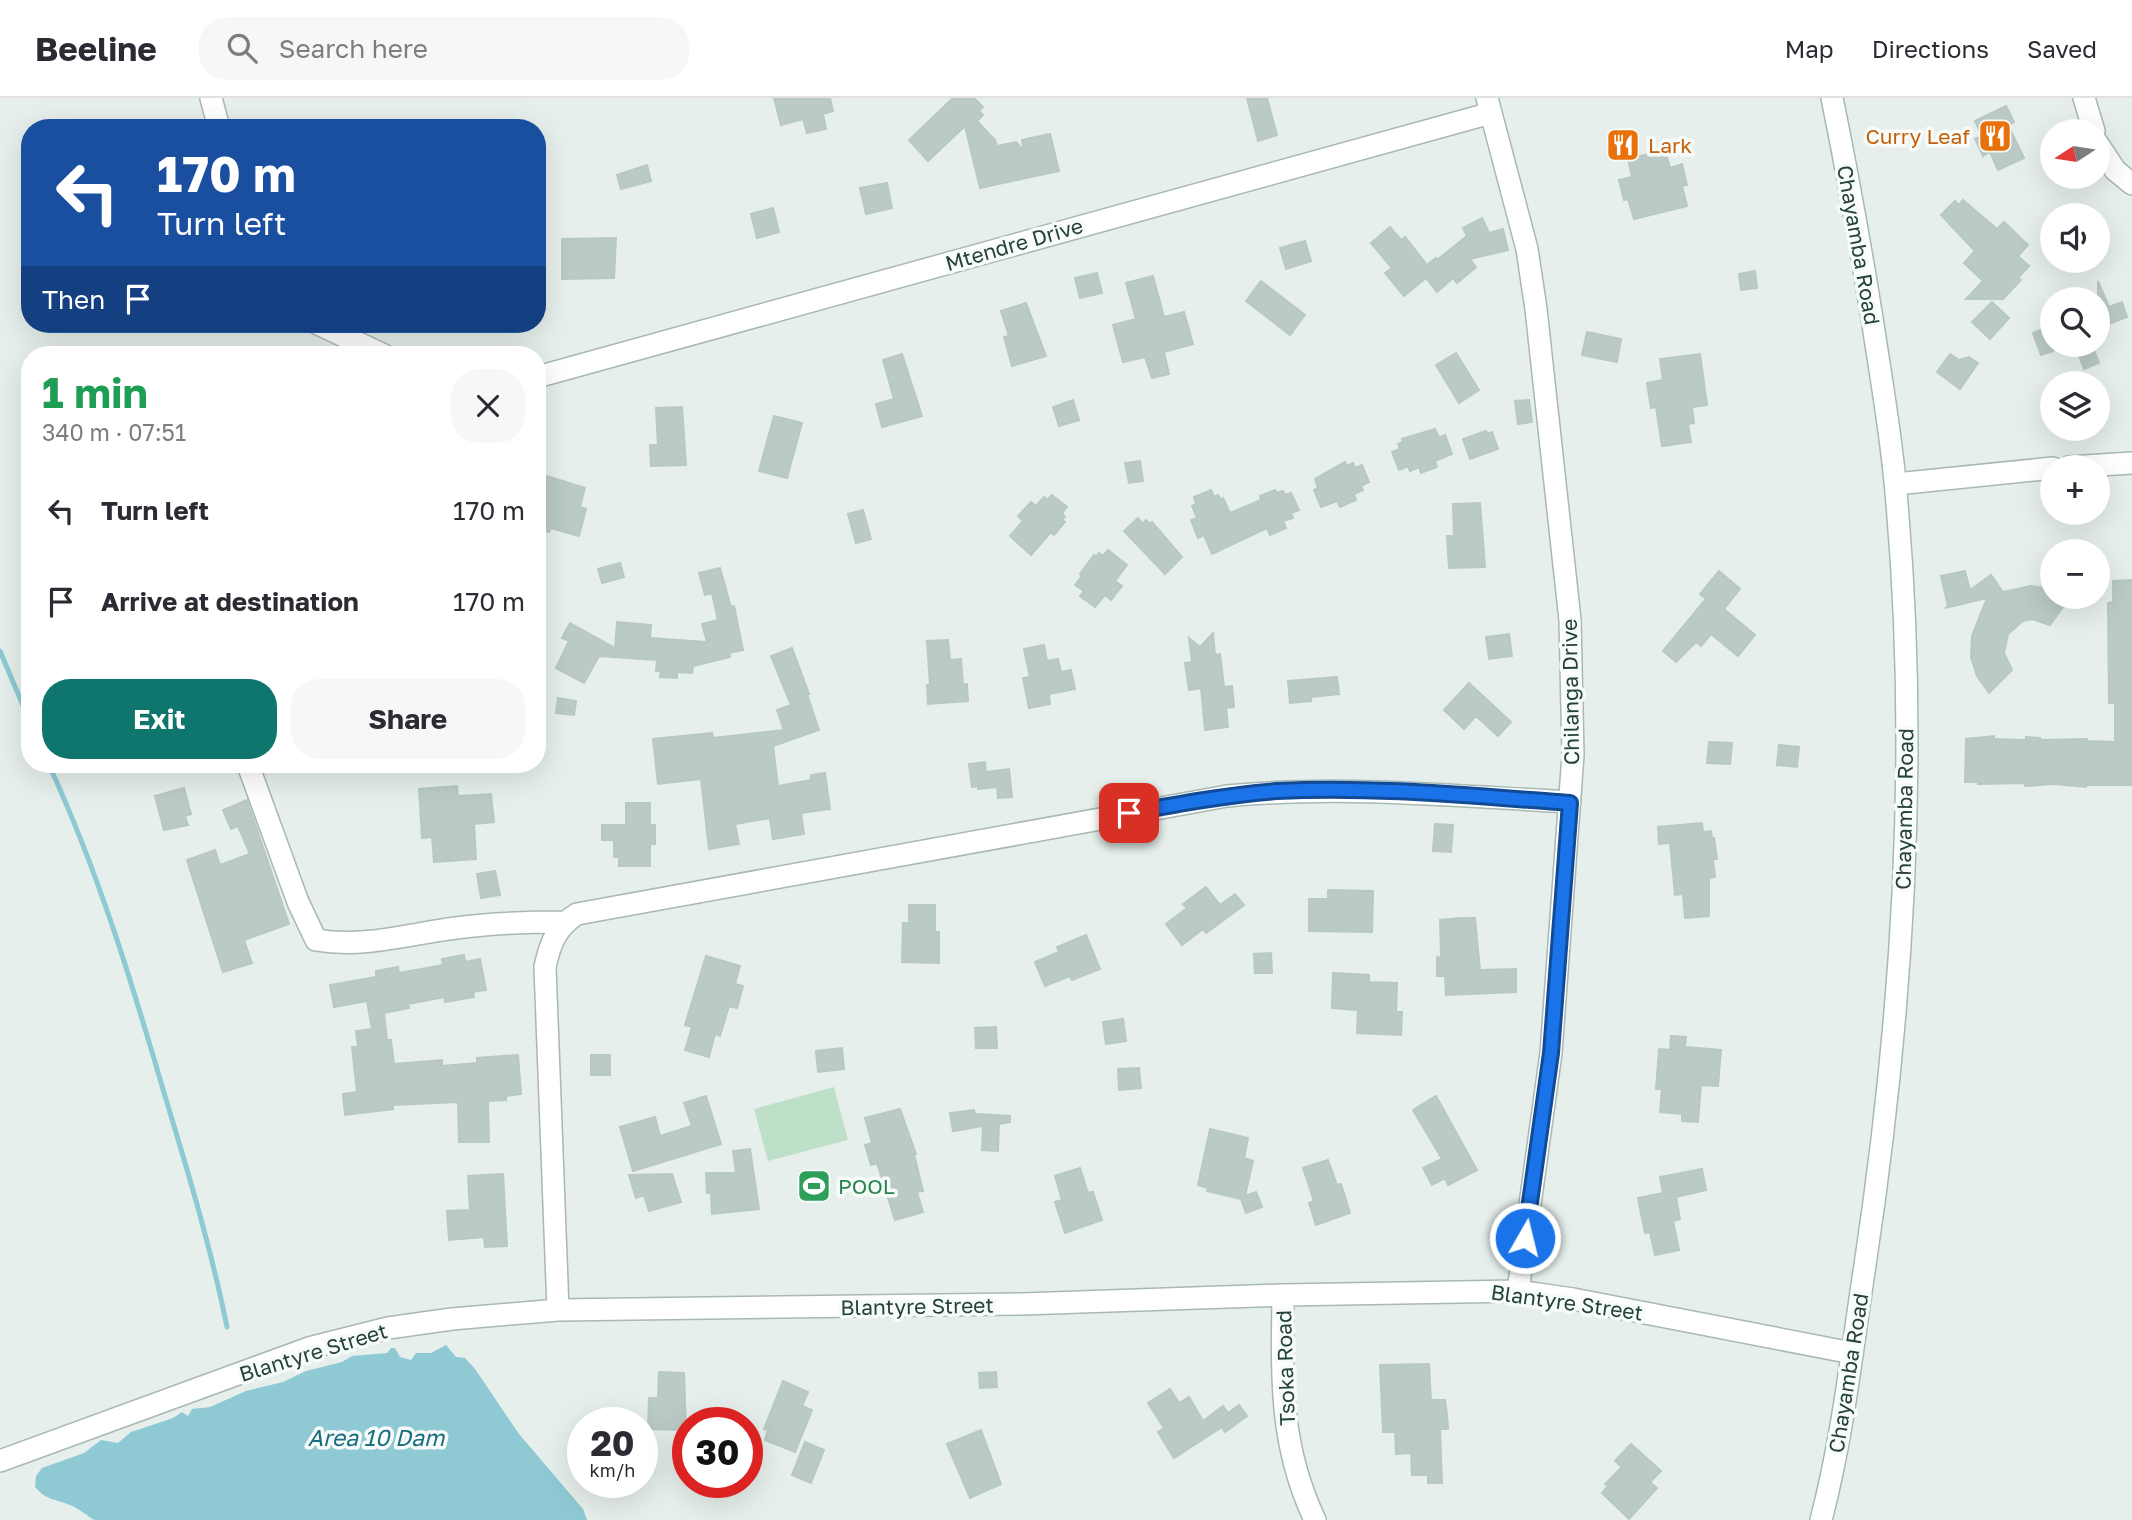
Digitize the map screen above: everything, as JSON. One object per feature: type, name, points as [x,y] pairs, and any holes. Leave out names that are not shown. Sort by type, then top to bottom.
[{"type":"street","points":[[211,98],[217,119]]},
{"type":"street","name":"Chayamba Road","points":[[1821,1520],[1836,1456],[1883,1144],[1902,919],[1906,685],[1896,484],[1888,413],[1848,176],[1832,98]]},
{"type":"street","points":[[2084,98],[2090,119]]},
{"type":"street","name":"Mtendre Drive","points":[[546,374],[1489,105]]},
{"type":"street","name":"Chilanga Drive","points":[[1489,105],[1527,249],[1536,309],[1570,620],[1573,708],[1570,803],[1551,1053],[1518,1291]]},
{"type":"street","points":[[2110,162],[2132,184]]},
{"type":"street","points":[[337,333],[365,346]]},
{"type":"street","points":[[2110,464],[2132,463]]},
{"type":"street","points":[[1896,484],[2040,469]]},
{"type":"street","points":[[251,773],[298,902],[316,940],[342,944],[387,941],[455,928],[523,922],[564,922]]},
{"type":"street","points":[[558,1310],[544,992],[549,952],[555,935],[564,922],[577,914],[1227,796],[1278,791],[1371,791],[1570,803]]},
{"type":"street","name":"Blantyre Street","points":[[0,1461],[329,1343],[388,1328],[452,1319],[558,1310],[1022,1304],[1283,1295],[1518,1291],[1573,1298],[1852,1353]]},
{"type":"street","name":"Tsoka Road","points":[[1283,1295],[1284,1424],[1293,1467],[1315,1520]]},
{"type":"green space","points":[[834,1087],[848,1140],[768,1161],[754,1109]]},
{"type":"water","name":"Area 10 Dam","points":[[446,1345],[456,1357],[465,1358],[519,1434],[567,1490],[567,1498],[574,1498],[583,1509],[587,1520],[94,1520],[73,1506],[47,1497],[35,1487],[36,1476],[42,1468],[84,1453],[101,1440],[118,1443],[131,1432],[173,1418],[182,1412],[188,1416],[192,1409],[210,1407],[246,1391],[283,1382],[306,1371],[342,1362],[352,1356],[387,1353],[391,1348],[395,1348],[400,1357],[411,1360],[416,1353],[431,1353]]},
{"type":"building","points":[[774,98],[830,98],[833,111],[823,114],[826,129],[807,133],[803,119],[781,125]]},
{"type":"building","points":[[953,98],[974,98],[983,107],[979,111],[983,115],[977,121],[995,140],[997,146],[1016,142],[1024,151],[1022,140],[1050,134],[1059,171],[980,188],[965,126],[928,161],[909,140]]},
{"type":"building","points":[[1247,98],[1267,98],[1277,135],[1258,141]]},
{"type":"building","points":[[2006,106],[2014,122],[2008,125],[2024,158],[1998,170],[1990,152],[1983,156],[1975,139],[1982,136],[1975,121]]},
{"type":"building","points":[[1665,150],[1670,168],[1682,164],[1687,185],[1682,186],[1687,206],[1634,219],[1628,199],[1624,200],[1619,180],[1632,177],[1628,159]]},
{"type":"building","points":[[647,165],[651,181],[621,189],[617,175]]},
{"type":"building","points":[[887,183],[892,208],[866,214],[860,188]]},
{"type":"building","points":[[1963,200],[1997,229],[2004,222],[2028,245],[2018,256],[2029,266],[2018,278],[2021,280],[2003,299],[1966,299],[1983,281],[1964,263],[1975,251],[1941,215],[1955,201],[1959,205]]},
{"type":"building","points":[[773,208],[779,232],[757,238],[751,214]]},
{"type":"building","points":[[1482,218],[1489,233],[1503,229],[1508,250],[1470,259],[1476,267],[1457,283],[1453,278],[1437,292],[1426,278],[1404,296],[1385,273],[1392,268],[1371,243],[1390,227],[1401,240],[1405,237],[1427,265],[1467,236],[1463,228]]},
{"type":"building","points":[[616,238],[614,278],[562,279],[562,239]]},
{"type":"building","points":[[1305,241],[1311,261],[1286,269],[1280,248]]},
{"type":"building","points":[[1755,271],[1757,288],[1741,290],[1739,274]]},
{"type":"building","points":[[1097,273],[1102,293],[1080,298],[1075,278]]},
{"type":"building","points":[[1153,276],[1164,317],[1184,312],[1193,344],[1164,352],[1169,374],[1152,378],[1145,357],[1123,362],[1113,325],[1136,319],[1126,283]]},
{"type":"building","points":[[1261,281],[1305,315],[1290,335],[1246,301]]},
{"type":"building","points":[[1992,302],[2009,318],[1990,339],[1972,322]]},
{"type":"building","points":[[2122,302],[2127,317],[2110,323],[2110,307]]},
{"type":"building","points":[[1026,303],[1046,356],[1012,366],[1004,337],[1009,336],[1001,311]]},
{"type":"building","points":[[2040,330],[2040,352],[2033,333]]},
{"type":"building","points":[[1587,332],[1621,339],[1617,362],[1582,355]]},
{"type":"building","points":[[1456,353],[1479,390],[1459,403],[1436,365]]},
{"type":"building","points":[[902,354],[922,416],[882,427],[876,404],[894,399],[883,360]]},
{"type":"building","points":[[1700,354],[1707,405],[1692,407],[1694,423],[1688,424],[1691,442],[1662,446],[1656,407],[1651,408],[1647,383],[1663,380],[1660,359]]},
{"type":"building","points":[[1950,354],[1959,360],[1969,357],[1978,363],[1960,389],[1937,372]]},
{"type":"building","points":[[2080,357],[2097,357],[2099,363],[2084,369]]},
{"type":"building","points":[[1073,400],[1079,420],[1059,426],[1053,407]]},
{"type":"building","points":[[1529,400],[1532,422],[1518,424],[1515,401]]},
{"type":"building","points":[[682,407],[686,465],[651,466],[650,445],[658,445],[656,408]]},
{"type":"building","points":[[774,416],[802,423],[787,478],[759,471]]},
{"type":"building","points":[[1435,429],[1439,438],[1445,435],[1452,454],[1435,461],[1437,467],[1421,473],[1419,467],[1410,471],[1408,466],[1399,470],[1392,452],[1400,449],[1398,444],[1403,442],[1402,439]]},
{"type":"building","points":[[1486,431],[1488,434],[1492,432],[1498,449],[1470,459],[1463,439]]},
{"type":"building","points":[[1140,461],[1143,481],[1129,483],[1125,463]]},
{"type":"building","points":[[1345,462],[1347,466],[1353,463],[1355,468],[1362,465],[1369,482],[1361,486],[1363,490],[1354,494],[1356,500],[1340,507],[1337,501],[1321,507],[1314,490],[1318,488],[1315,479]]},
{"type":"building","points":[[546,476],[585,488],[580,507],[586,509],[579,536],[551,528],[549,532],[546,531]]},
{"type":"building","points":[[1211,490],[1214,497],[1218,495],[1221,500],[1223,498],[1230,513],[1261,500],[1260,496],[1275,490],[1276,493],[1283,491],[1285,495],[1291,493],[1299,510],[1291,513],[1293,518],[1283,521],[1286,528],[1270,535],[1267,528],[1212,554],[1204,535],[1198,538],[1191,520],[1197,518],[1192,506],[1196,504],[1194,497]]},
{"type":"building","points":[[1052,495],[1067,507],[1062,513],[1065,517],[1062,520],[1065,522],[1054,535],[1051,532],[1031,555],[1010,536],[1023,521],[1018,516],[1031,502],[1036,506],[1044,497],[1047,500]]},
{"type":"building","points":[[1480,503],[1485,567],[1449,568],[1447,536],[1454,536],[1453,504]]},
{"type":"building","points":[[863,510],[871,539],[856,543],[848,514]]},
{"type":"building","points":[[1138,518],[1143,524],[1146,520],[1150,524],[1152,522],[1182,557],[1165,574],[1124,531]]},
{"type":"building","points":[[1108,550],[1127,565],[1115,581],[1122,586],[1111,600],[1105,595],[1095,607],[1080,596],[1084,591],[1075,585],[1094,555],[1096,557],[1099,553],[1103,556]]},
{"type":"building","points":[[620,563],[624,577],[602,583],[598,569]]},
{"type":"building","points":[[720,568],[731,607],[734,606],[743,650],[729,653],[730,657],[693,666],[692,673],[677,672],[677,678],[660,677],[661,671],[656,671],[657,660],[599,656],[584,683],[556,668],[569,641],[562,638],[570,623],[615,648],[617,622],[651,625],[650,638],[707,642],[702,624],[718,620],[712,593],[705,595],[699,573]]},
{"type":"building","points":[[1719,571],[1740,589],[1724,609],[1755,635],[1738,656],[1711,634],[1701,646],[1696,642],[1676,662],[1663,651],[1706,599],[1700,594]]},
{"type":"building","points":[[1965,571],[1970,590],[1991,575],[2003,592],[2031,586],[2040,587],[2040,609],[2061,609],[2050,625],[2032,619],[2023,621],[2008,634],[2004,653],[2012,670],[1989,693],[1977,676],[1971,657],[1972,636],[1987,598],[1945,608],[1948,606],[1941,576]]},
{"type":"building","points":[[2132,580],[2132,785],[2025,786],[2025,783],[1965,782],[1966,739],[1994,736],[1994,739],[2026,740],[2026,737],[2040,740],[2087,739],[2115,742],[2115,703],[2109,703],[2108,609],[2110,603],[2113,602],[2113,581]]},
{"type":"building","points":[[1213,633],[1215,655],[1220,654],[1224,687],[1232,686],[1234,707],[1226,708],[1228,727],[1205,730],[1201,688],[1189,690],[1185,663],[1192,662],[1189,638],[1200,647]]},
{"type":"building","points":[[1509,634],[1512,656],[1489,659],[1486,637]]},
{"type":"building","points":[[948,640],[950,660],[961,659],[963,685],[967,684],[968,701],[928,704],[927,685],[930,685],[927,641]]},
{"type":"building","points":[[1044,645],[1047,661],[1058,659],[1061,672],[1071,670],[1075,689],[1049,694],[1050,704],[1029,708],[1023,678],[1030,677],[1024,649]]},
{"type":"building","points":[[792,648],[819,730],[773,746],[778,786],[811,780],[811,775],[825,773],[830,809],[801,813],[804,834],[773,839],[770,818],[735,824],[739,844],[709,849],[701,779],[658,784],[653,739],[712,733],[713,738],[784,730],[777,710],[791,705],[771,656]]},
{"type":"building","points":[[1337,677],[1339,694],[1311,697],[1311,701],[1290,703],[1288,681]]},
{"type":"building","points":[[1469,683],[1511,722],[1498,736],[1476,716],[1464,729],[1444,710]]},
{"type":"building","points":[[558,698],[576,701],[574,715],[556,713]]},
{"type":"building","points":[[1709,742],[1732,743],[1730,764],[1707,763]]},
{"type":"building","points":[[1779,745],[1799,747],[1797,767],[1777,765]]},
{"type":"building","points":[[985,762],[986,772],[1009,769],[1012,797],[998,798],[997,787],[972,787],[969,764]]},
{"type":"building","points":[[457,786],[458,796],[491,794],[494,822],[474,824],[476,859],[434,862],[432,837],[422,838],[419,789]]},
{"type":"building","points":[[184,788],[191,814],[185,816],[188,825],[164,830],[155,796]]},
{"type":"building","points":[[247,800],[289,924],[244,940],[252,963],[223,972],[187,860],[215,850],[220,865],[250,854],[238,826],[231,829],[223,810]]},
{"type":"building","points":[[626,803],[650,803],[650,825],[655,825],[655,844],[650,844],[650,866],[619,866],[619,857],[614,857],[614,840],[602,840],[602,825],[626,825]]},
{"type":"building","points":[[1702,823],[1703,832],[1711,831],[1714,838],[1717,859],[1713,859],[1715,877],[1709,878],[1709,916],[1685,918],[1683,894],[1675,895],[1670,843],[1659,844],[1658,827]]},
{"type":"building","points":[[1435,824],[1453,825],[1451,852],[1433,851]]},
{"type":"building","points":[[495,871],[500,895],[481,898],[477,874]]},
{"type":"building","points":[[1206,887],[1220,905],[1235,894],[1244,905],[1206,933],[1203,929],[1182,945],[1166,924],[1187,908],[1183,904]]},
{"type":"building","points":[[1328,890],[1373,891],[1372,932],[1309,931],[1309,899],[1328,899]]},
{"type":"building","points":[[909,905],[935,905],[935,932],[939,932],[939,963],[902,962],[903,923],[909,923]]},
{"type":"building","points":[[1475,918],[1480,970],[1516,969],[1516,992],[1446,995],[1445,976],[1437,976],[1437,957],[1441,958],[1440,920]]},
{"type":"building","points":[[1086,935],[1100,969],[1072,980],[1070,976],[1045,986],[1035,962],[1059,952],[1057,947]]},
{"type":"building","points":[[1271,953],[1272,973],[1255,973],[1254,954]]},
{"type":"building","points":[[464,955],[465,962],[480,959],[486,990],[473,992],[474,997],[445,1002],[444,997],[408,1004],[409,1008],[384,1013],[387,1040],[391,1040],[394,1064],[442,1060],[442,1066],[477,1063],[477,1058],[518,1055],[521,1094],[506,1096],[506,1100],[488,1101],[489,1142],[459,1142],[458,1102],[393,1105],[393,1109],[345,1115],[343,1094],[357,1092],[352,1047],[358,1047],[356,1031],[372,1029],[367,1001],[334,1007],[330,985],[376,977],[376,971],[398,967],[399,973],[443,965],[442,959]]},
{"type":"building","points":[[706,956],[740,966],[735,984],[743,986],[737,1008],[729,1006],[720,1036],[715,1034],[709,1057],[685,1050],[692,1027],[685,1025]]},
{"type":"building","points":[[1333,973],[1369,975],[1369,982],[1397,983],[1396,1012],[1402,1012],[1401,1035],[1357,1033],[1358,1010],[1332,1008]]},
{"type":"building","points":[[1123,1019],[1126,1041],[1106,1044],[1103,1022]]},
{"type":"building","points":[[996,1027],[997,1048],[976,1048],[975,1028]]},
{"type":"building","points":[[1671,1036],[1686,1037],[1685,1047],[1721,1050],[1718,1086],[1701,1085],[1698,1122],[1682,1121],[1682,1114],[1660,1112],[1662,1089],[1656,1089],[1659,1049],[1670,1050]]},
{"type":"building","points":[[842,1048],[844,1069],[818,1072],[816,1051]]},
{"type":"building","points":[[591,1055],[610,1055],[610,1075],[591,1075]]},
{"type":"building","points":[[1139,1068],[1141,1088],[1119,1090],[1118,1069]]},
{"type":"building","points":[[706,1096],[721,1144],[633,1171],[620,1127],[655,1117],[660,1136],[692,1126],[684,1103]]},
{"type":"building","points":[[1436,1096],[1477,1170],[1448,1185],[1445,1178],[1432,1185],[1423,1168],[1442,1159],[1413,1110]]},
{"type":"building","points":[[900,1109],[916,1154],[923,1191],[917,1192],[923,1212],[895,1220],[877,1163],[871,1165],[865,1145],[872,1143],[865,1118]]},
{"type":"building","points":[[974,1110],[975,1114],[1010,1116],[1010,1122],[999,1124],[998,1151],[982,1150],[983,1126],[953,1131],[950,1113]]},
{"type":"building","points":[[1210,1129],[1248,1138],[1244,1158],[1253,1161],[1245,1196],[1256,1192],[1262,1207],[1246,1213],[1241,1199],[1207,1191],[1208,1188],[1198,1185]]},
{"type":"building","points":[[750,1149],[759,1209],[712,1214],[706,1173],[736,1173],[733,1151]]},
{"type":"building","points":[[1328,1160],[1337,1185],[1341,1184],[1350,1213],[1316,1225],[1309,1203],[1314,1201],[1303,1168]]},
{"type":"building","points":[[1080,1168],[1088,1193],[1093,1192],[1102,1220],[1065,1233],[1055,1202],[1062,1200],[1055,1176]]},
{"type":"building","points":[[1702,1169],[1706,1190],[1676,1197],[1680,1219],[1673,1221],[1679,1250],[1655,1255],[1650,1232],[1645,1233],[1638,1198],[1663,1193],[1660,1177]]},
{"type":"building","points":[[503,1174],[507,1246],[485,1247],[484,1237],[449,1240],[447,1211],[470,1210],[468,1176]]},
{"type":"building","points":[[672,1174],[681,1202],[649,1211],[644,1195],[636,1198],[629,1175]]},
{"type":"building","points":[[1429,1364],[1431,1400],[1445,1400],[1447,1415],[1448,1429],[1440,1429],[1442,1483],[1428,1483],[1428,1475],[1412,1475],[1411,1453],[1396,1454],[1395,1432],[1383,1432],[1380,1365]]},
{"type":"building","points":[[659,1372],[684,1373],[685,1407],[672,1407],[672,1430],[658,1429],[658,1407],[649,1407],[649,1398],[658,1398]]},
{"type":"building","points":[[996,1372],[997,1387],[980,1388],[979,1373]]},
{"type":"building","points":[[783,1381],[808,1392],[802,1406],[812,1410],[795,1452],[765,1440],[768,1430],[764,1429]]},
{"type":"building","points":[[1170,1389],[1179,1403],[1189,1397],[1203,1421],[1223,1406],[1228,1413],[1239,1405],[1247,1416],[1225,1432],[1222,1427],[1174,1458],[1158,1432],[1164,1428],[1148,1403]]},
{"type":"building","points":[[981,1430],[1001,1484],[970,1498],[947,1444]]},
{"type":"building","points":[[805,1442],[824,1450],[811,1483],[792,1475]]},
{"type":"building","points":[[1631,1444],[1661,1471],[1650,1482],[1657,1488],[1629,1519],[1602,1493],[1608,1486],[1605,1484],[1622,1467],[1615,1461]]},
{"type":"waterway","points":[[0,651],[21,701]]},
{"type":"waterway","points":[[53,773],[99,887],[127,970],[199,1210],[227,1327]]},
{"type":"place","name":"Curry Leaf","points":[[1995,136]]},
{"type":"place","name":"Lark","points":[[1623,145]]},
{"type":"place","name":"POOL","points":[[814,1186]]},
{"type":"route","points":[[1129,813],[1227,796],[1278,791],[1371,791],[1570,803],[1551,1053],[1525,1238]]}]
